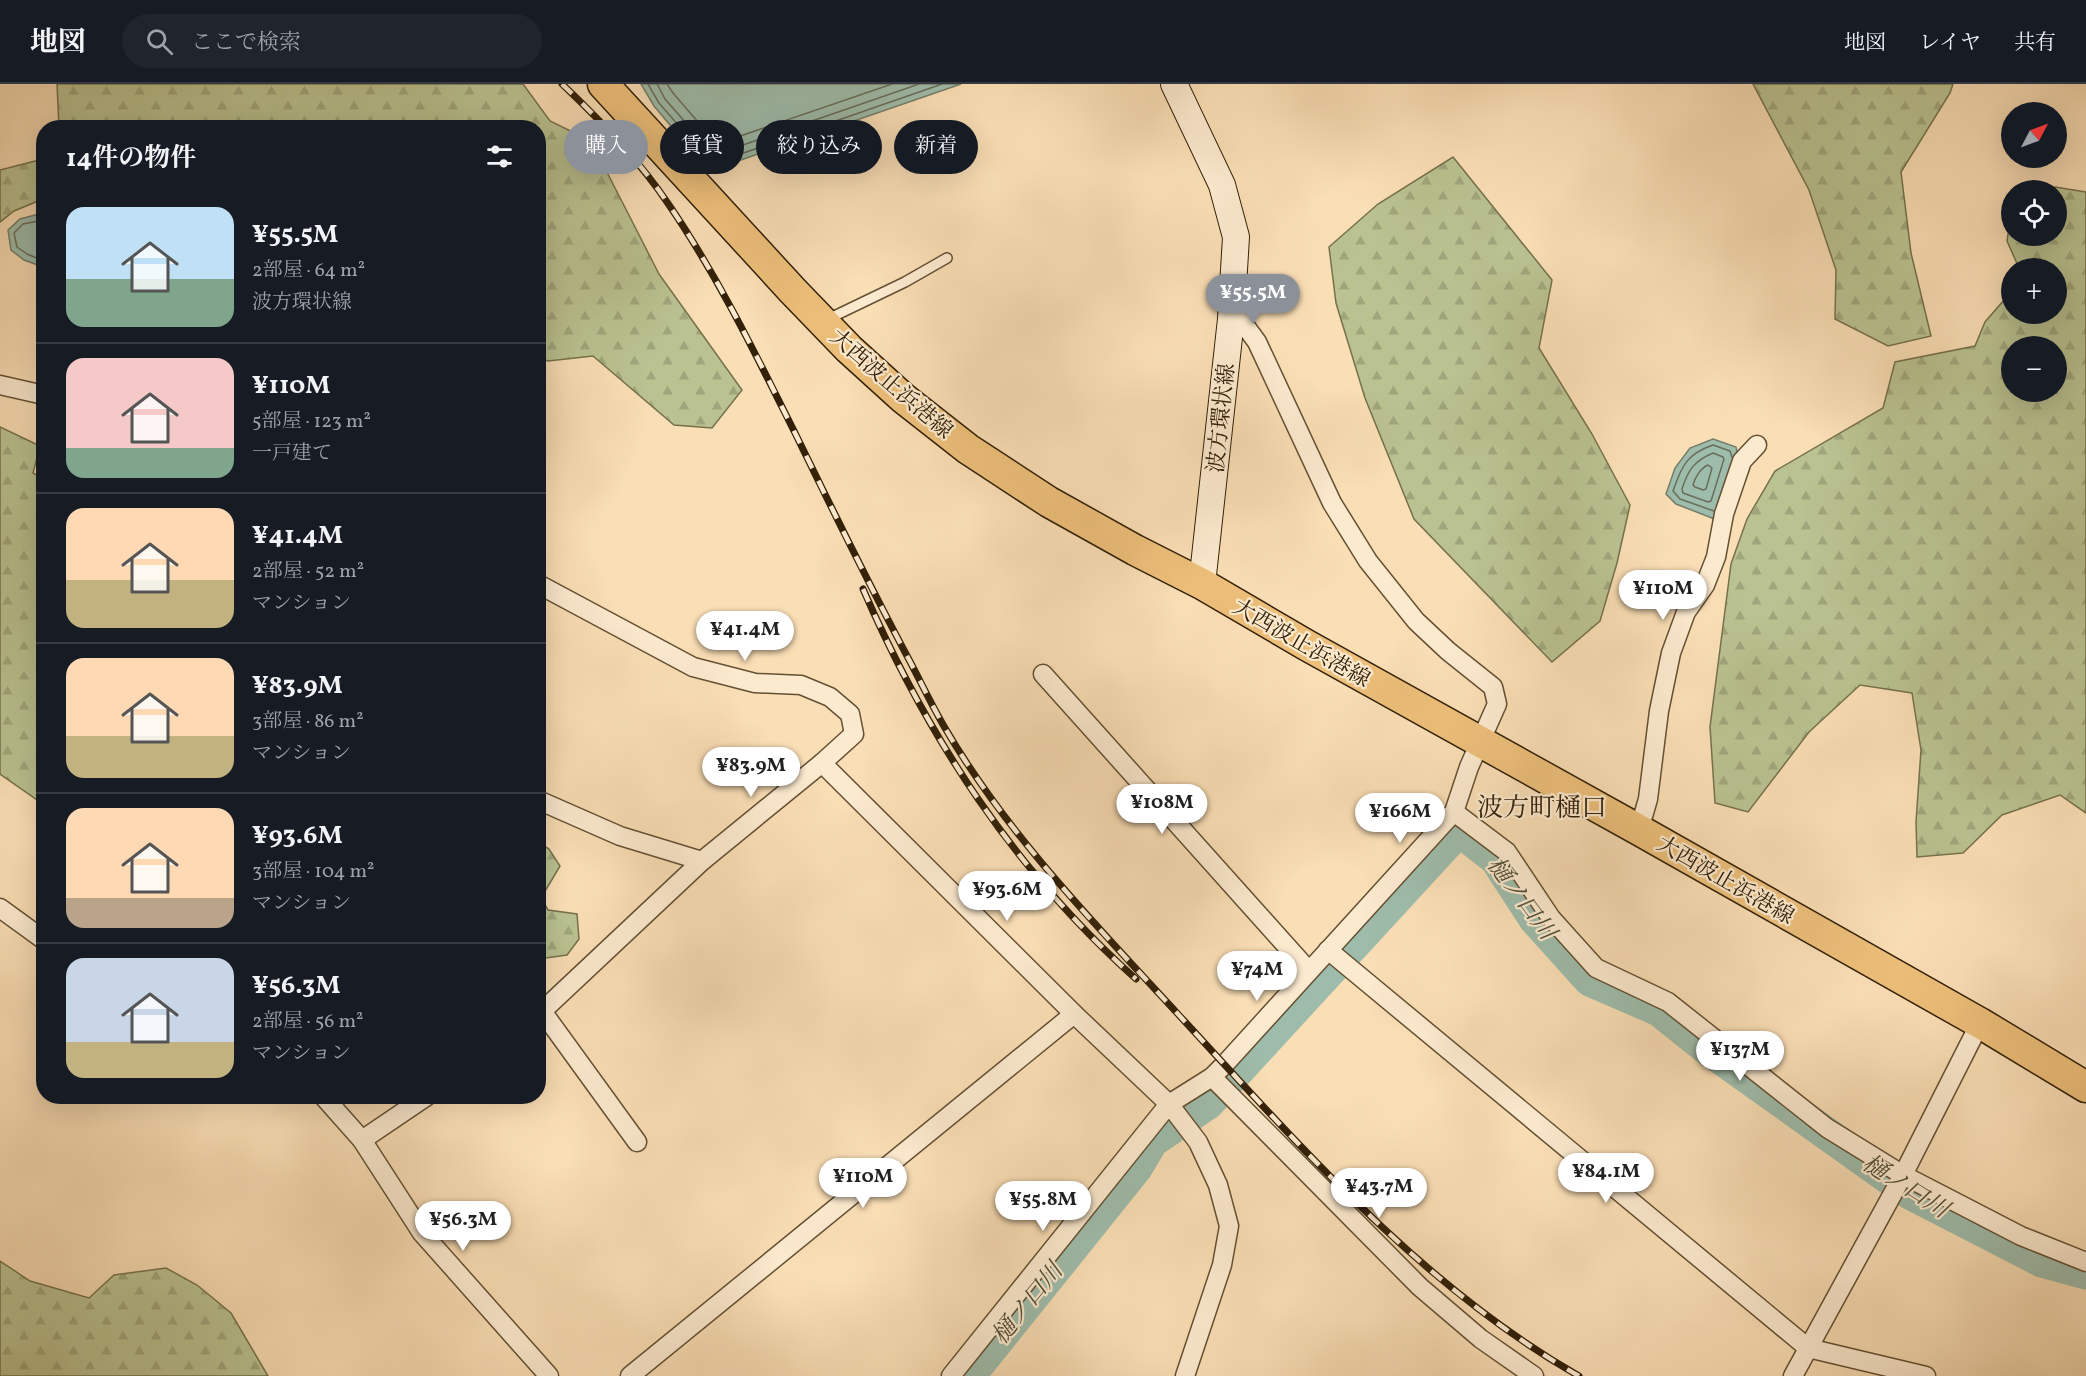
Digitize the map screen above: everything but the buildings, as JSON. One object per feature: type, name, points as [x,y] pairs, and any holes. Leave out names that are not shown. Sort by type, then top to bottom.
[{"type":"main road","name":"大西波止浜港線","points":[[603,84],[823,322],[903,398],[968,449],[1049,502],[1202,584],[1308,646],[1980,1023],[2081,1077]]},
{"type":"main road","name":"波方環状線","points":[[1174,84],[1222,184],[1236,237],[1232,308],[1202,584]]},
{"type":"street","points":[[951,1376],[1169,1104],[1212,1077],[1454,813],[1479,742],[1497,704],[1493,687],[1448,651],[1416,621],[1368,561],[1327,493],[1257,342],[1232,308]]},
{"type":"street","points":[[0,385],[36,393]]},
{"type":"street","points":[[1639,830],[1648,799],[1659,711],[1671,653],[1686,612],[1705,585],[1716,557],[1724,514],[1742,461],[1757,445]]},
{"type":"street","points":[[546,588],[693,667],[755,683],[801,685],[830,697],[850,714],[854,734],[702,861],[546,1007]]},
{"type":"street","points":[[1043,674],[1309,971]]},
{"type":"street","points":[[822,763],[1074,1014],[1169,1104],[1198,1142],[1218,1185],[1229,1226],[1222,1265],[1185,1376]]},
{"type":"street","points":[[546,804],[620,836],[702,861]]},
{"type":"street","points":[[1454,813],[1507,852],[1551,918],[1596,968],[1668,1002],[1827,1128],[1903,1175],[2021,1236],[2086,1262]]},
{"type":"street","points":[[0,908],[36,934]]},
{"type":"street","points":[[1328,950],[1808,1348],[1926,1376]]},
{"type":"street","points":[[630,1376],[1074,1014]]},
{"type":"street","points":[[546,1021],[637,1142]]},
{"type":"street","points":[[1792,1376],[1903,1175],[1980,1023]]},
{"type":"street","points":[[1212,1077],[1420,1287],[1481,1339],[1534,1376]]},
{"type":"street","points":[[330,1104],[362,1140],[422,1233],[549,1376]]},
{"type":"street","points":[[362,1140],[416,1104]]},
{"type":"lane","points":[[823,322],[905,282],[947,258]]},
{"type":"green space","points":[[57,84],[523,84],[550,121],[564,128],[564,174],[608,174],[659,274],[742,390],[712,428],[674,425],[593,356],[546,360],[546,120],[59,120]]},
{"type":"green space","points":[[1753,84],[1953,84],[1950,93],[1901,172],[1911,253],[1931,336],[1888,346],[1835,319],[1836,270],[1809,190]]},
{"type":"green space","points":[[1453,157],[1552,280],[1539,348],[1592,434],[1630,505],[1617,563],[1600,621],[1552,662],[1414,519],[1365,398],[1336,303],[1329,247],[1378,204]]},
{"type":"green space","points":[[36,161],[36,202],[14,211],[0,222],[0,170]]},
{"type":"green space","points":[[2067,189],[2086,192],[2086,813],[2060,795],[2002,815],[1963,853],[1917,857],[1916,822],[1921,750],[1912,693],[1860,685],[1809,732],[1748,812],[1715,803],[1710,727],[1731,564],[1747,519],[1775,471],[1883,408],[1895,362],[1975,346],[1985,322],[2001,304],[2001,324],[2067,324],[2067,258],[2015,258],[2009,246],[2067,246]]},
{"type":"green space","points":[[0,427],[36,444],[33,473],[36,475],[36,799],[0,774]]},
{"type":"green space","points":[[546,847],[560,866],[546,890]]},
{"type":"green space","points":[[546,907],[548,910],[577,914],[579,939],[567,955],[546,958]]},
{"type":"green space","points":[[0,1261],[30,1281],[89,1298],[114,1275],[166,1268],[197,1285],[231,1313],[268,1376],[0,1376]]},
{"type":"water","points":[[641,84],[961,84],[857,120],[756,120],[756,155],[744,159],[744,120],[666,120]]},
{"type":"water","points":[[36,215],[36,264],[24,260],[11,250],[8,230],[20,219]]},
{"type":"water","points":[[1713,439],[1736,447],[1739,460],[1717,520],[1676,504],[1666,494],[1675,468],[1690,448]]},
{"type":"waterway","name":"樋ノ口川","points":[[969,1376],[1136,1168],[1152,1141],[1208,1103],[1459,830],[1496,859],[1535,919],[1590,980],[1659,1010],[1708,1049],[1910,1193],[2042,1261],[2086,1273]]},
{"type":"railway","points":[[562,84],[644,170],[686,230],[752,347],[864,573],[940,719],[969,767],[1024,841],[1114,945],[1269,1113],[1364,1210],[1467,1300],[1521,1340],[1579,1376]]},
{"type":"railway","points":[[863,589],[916,697],[978,799],[1051,893],[1136,979]]},
{"type":"district","name":"波方町樋口","points":[[1542,807]]}]
